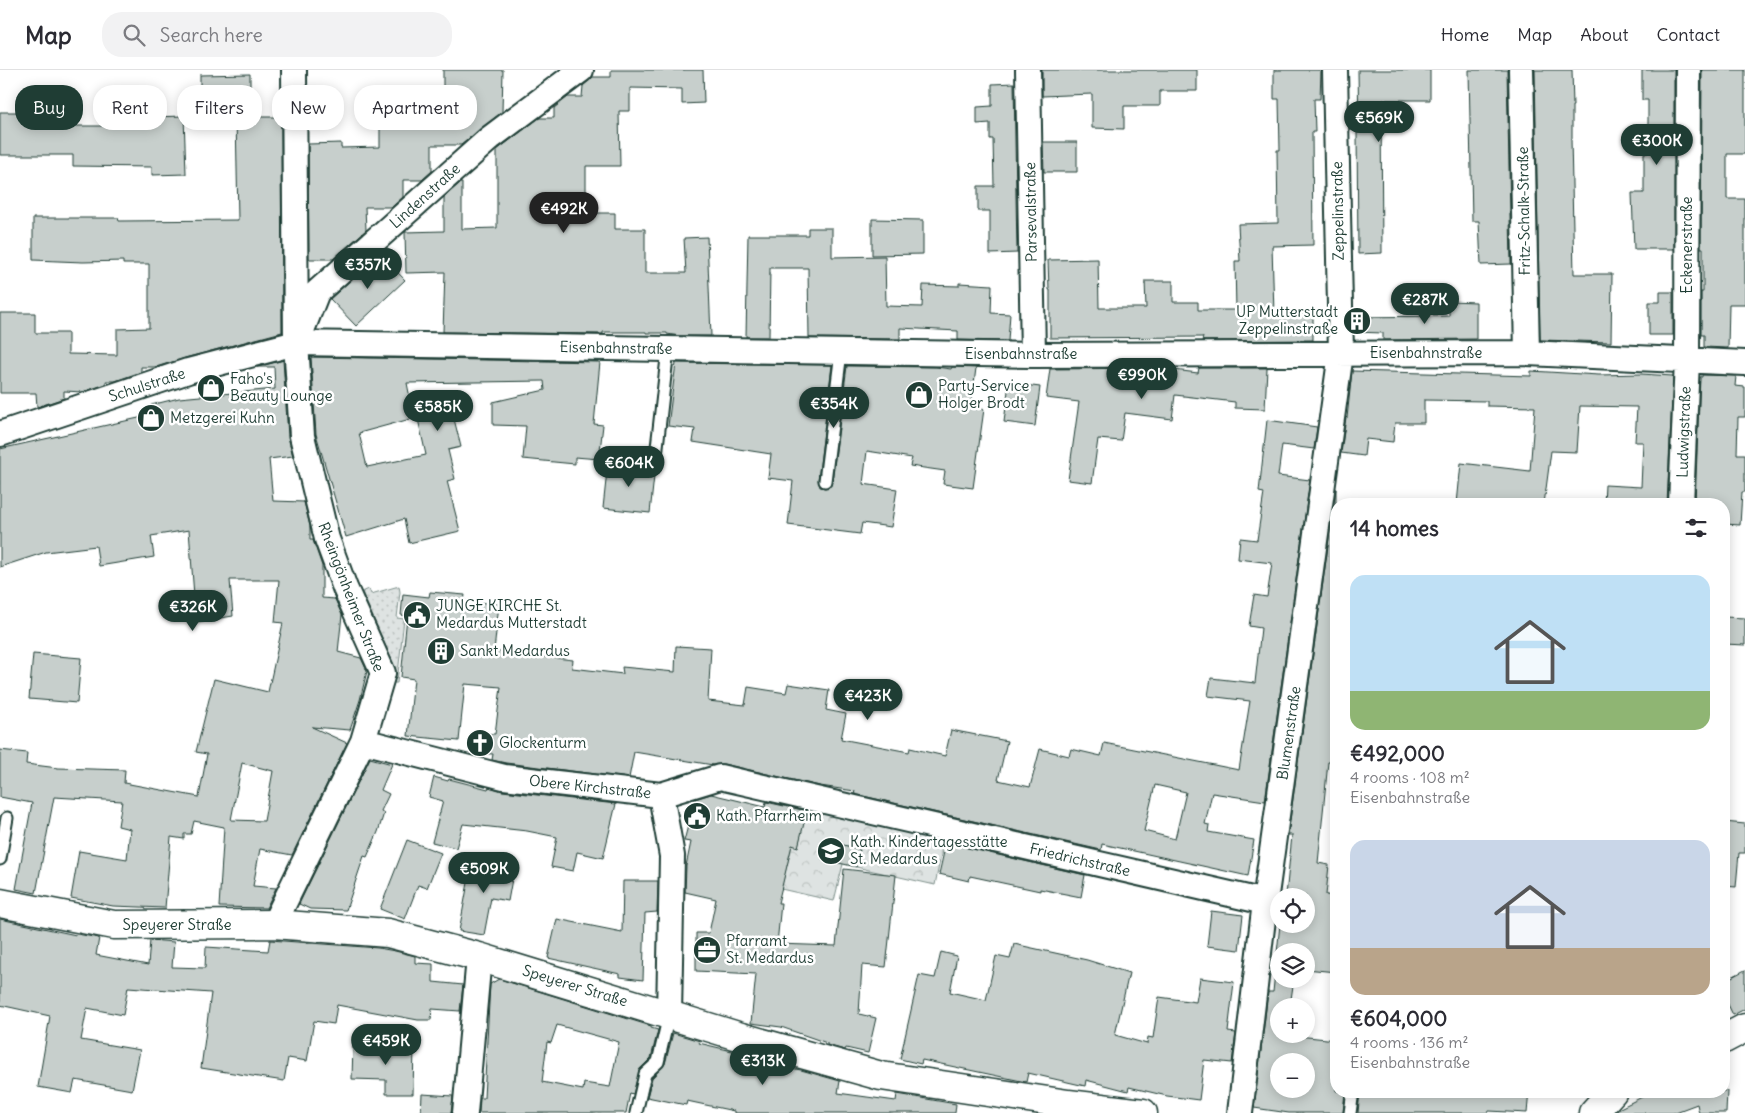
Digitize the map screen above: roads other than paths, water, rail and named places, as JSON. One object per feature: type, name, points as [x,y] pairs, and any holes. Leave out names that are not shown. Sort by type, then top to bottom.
[{"type":"main road","name":"Speyerer Straße","points":[[0,903],[114,925],[274,924],[388,933],[479,957],[741,1037],[882,1076],[1068,1104],[1143,1113]]},
{"type":"main road","points":[[1730,1036],[1745,1028]]},
{"type":"main road","points":[[1593,1113],[1607,1098]]},
{"type":"street","name":"Rheingönheimer Straße","points":[[274,924],[363,741],[383,673],[345,588],[327,539],[302,436],[296,343],[294,70]]},
{"type":"street","name":"Lindenstraße","points":[[296,343],[318,292],[490,138],[581,70]]},
{"type":"street","name":"Parsevalstraße","points":[[1028,70],[1033,355]]},
{"type":"street","name":"Zeppelinstraße","points":[[1335,70],[1341,353]]},
{"type":"street","name":"Fritz-Schalk-Straße","points":[[1522,70],[1527,353]]},
{"type":"street","name":"Eckenerstraße","points":[[1687,360],[1688,70]]},
{"type":"street","name":"Eisenbahnstraße","points":[[296,343],[1033,355],[1527,353],[1745,363]]},
{"type":"street","name":"Schulstraße","points":[[0,434],[188,371],[296,343]]},
{"type":"street","name":"Blumenstraße","points":[[1240,1113],[1265,902],[1341,353]]},
{"type":"street","name":"Ludwigstraße","points":[[1681,498],[1687,360]]},
{"type":"street","name":"Obere Kirchstraße","points":[[363,741],[504,777],[661,794],[672,856],[669,1015]]},
{"type":"street","name":"Friedrichstraße","points":[[661,794],[720,777],[1265,902]]},
{"type":"street","points":[[466,1113],[479,957]]},
{"type":"lane","points":[[656,456],[668,349]]},
{"type":"lane","points":[[825,481],[840,352]]},
{"type":"lane","points":[[0,859],[7,818]]},
{"type":"lane","points":[[636,1113],[645,1074],[658,1062],[669,1015]]},
{"type":"lane","points":[[1350,1113],[1352,1098]]},
{"type":"place","name":"UP Mutterstadt Zeppelinstraße","points":[[1357,321]]},
{"type":"place","name":"Faho's Beauty Lounge","points":[[211,388]]},
{"type":"place","name":"Party-Service Holger Brodt","points":[[919,395]]},
{"type":"place","name":"Metzgerei Kuhn","points":[[151,418]]},
{"type":"place","name":"JUNGE KIRCHE St. Medardus Mutterstadt","points":[[417,615]]},
{"type":"place","name":"Sankt Medardus","points":[[441,651]]},
{"type":"place","name":"Glockenturm","points":[[480,743]]},
{"type":"place","name":"Kath. Pfarrheim","points":[[697,816]]},
{"type":"place","name":"Kath. Kindertagesstätte St. Medardus","points":[[831,851]]},
{"type":"place","name":"Pfarramt St. Medardus","points":[[707,950]]}]
